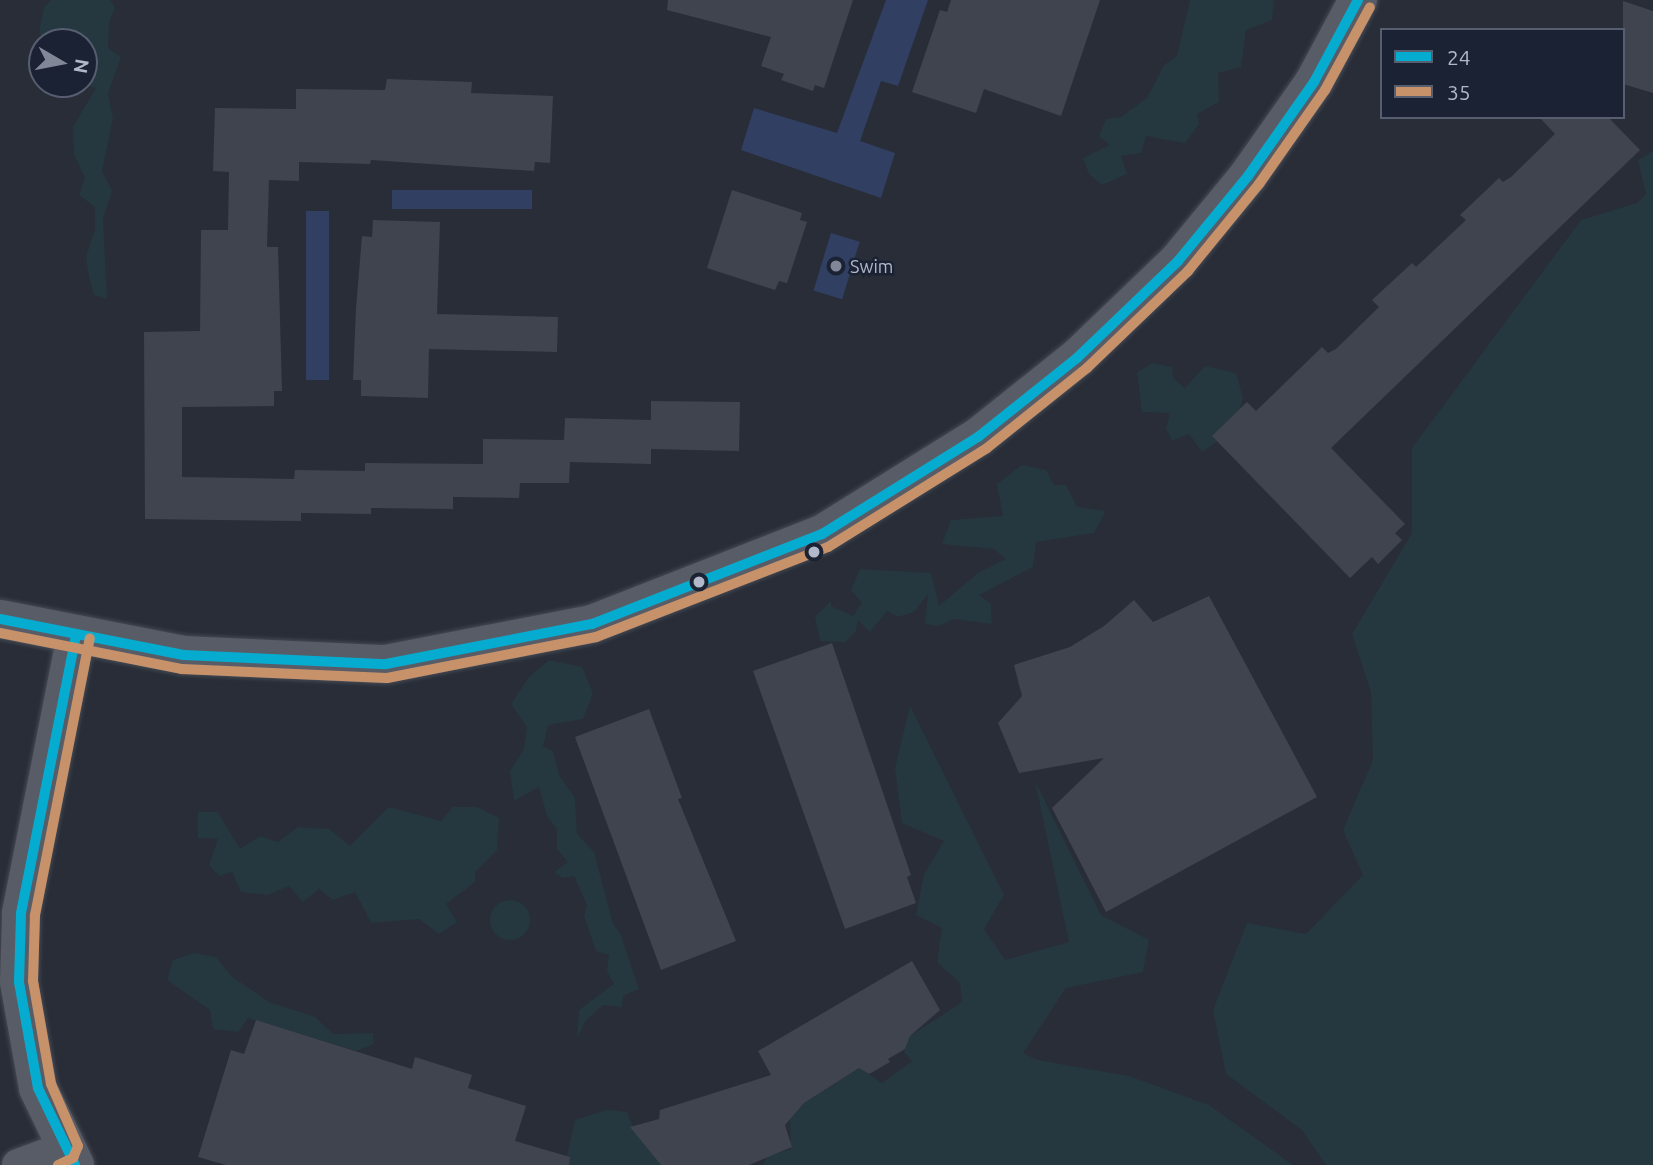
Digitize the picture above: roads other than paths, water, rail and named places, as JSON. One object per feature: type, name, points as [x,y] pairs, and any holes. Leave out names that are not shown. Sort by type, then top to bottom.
[{"type":"street","points":[[0,619],[184,655],[386,664],[592,624],[822,534],[978,437],[1077,358],[1178,261],[1248,176],[1314,82],[1358,0]]},
{"type":"street","points":[[18,1165],[70,1157],[38,1088],[26,1032],[20,957],[21,913],[76,635]]},
{"type":"water","points":[[886,0],[928,0],[898,86],[881,81],[860,141],[895,153],[881,198],[741,150],[754,108],[837,133]]},
{"type":"water","points":[[392,190],[532,190],[532,209],[392,209]]},
{"type":"water","points":[[306,211],[329,211],[329,380],[306,380]]},
{"type":"water","name":"Swim","points":[[831,233],[860,242],[842,299],[813,290]]},
{"type":"place","name":"Swim","points":[[836,266]]}]
